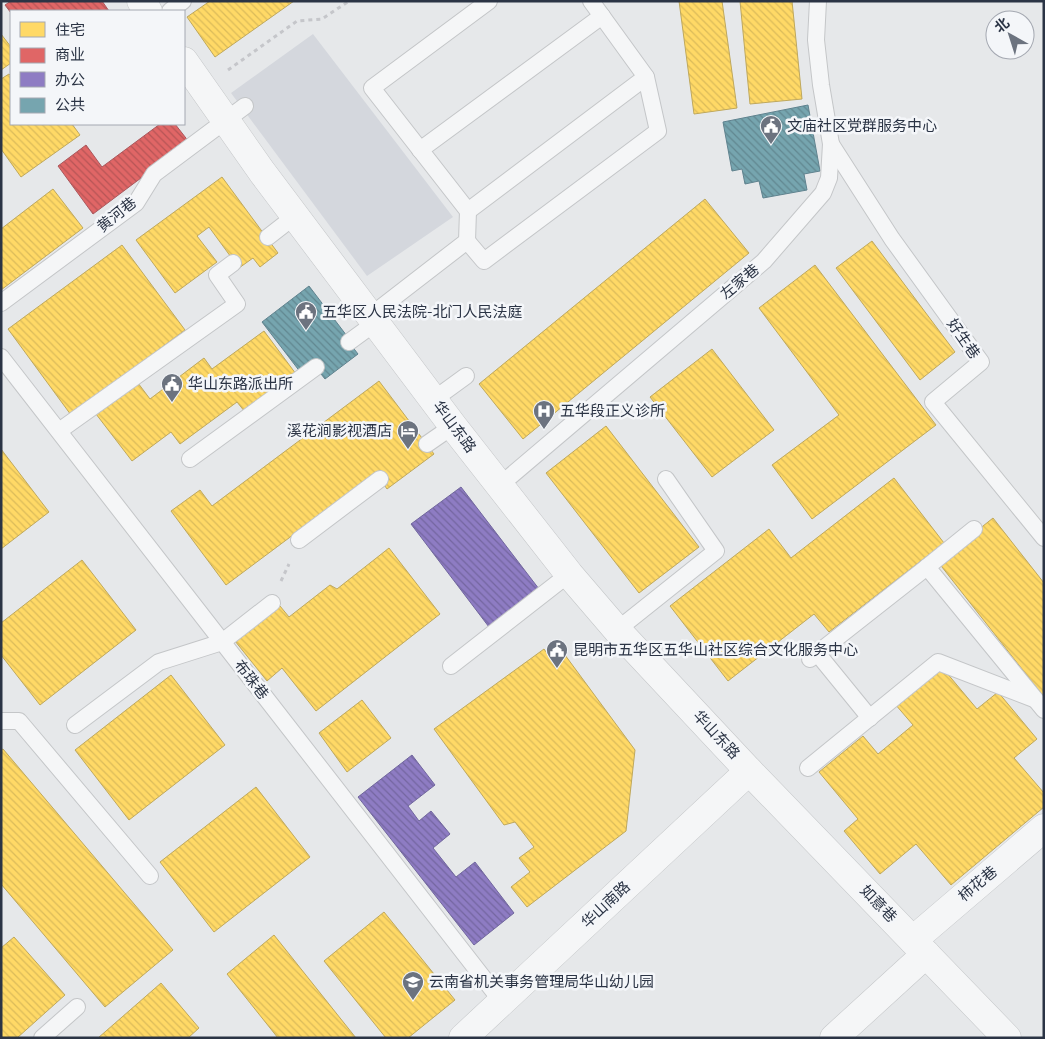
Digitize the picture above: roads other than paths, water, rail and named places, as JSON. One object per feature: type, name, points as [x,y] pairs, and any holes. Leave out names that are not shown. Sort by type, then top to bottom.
[{"type":"street","name":"华山东路","points":[[185,62],[236,113],[295,216],[498,486],[617,630],[750,771]]},
{"type":"street","name":"如意巷","points":[[750,771],[1007,1038]]},
{"type":"street","name":"华山南路","points":[[463,1038],[750,771]]},
{"type":"street","name":"柿花巷","points":[[834,1038],[919,947],[1044,828]]},
{"type":"lane","points":[[171,10],[183,1]]},
{"type":"lane","points":[[489,1],[372,88],[468,211],[467,241],[484,260],[658,131],[646,77],[591,1]]},
{"type":"lane","name":"左家巷","points":[[498,486],[764,261],[823,193],[829,178],[831,144],[816,40],[818,1]]},
{"type":"lane","points":[[420,150],[602,16]]},
{"type":"lane","points":[[468,211],[646,77]]},
{"type":"lane","name":"黄河巷","points":[[1,303],[136,203],[154,174],[236,113]]},
{"type":"lane","name":"好生巷","points":[[831,144],[892,239],[981,362],[933,402],[1044,538]]},
{"type":"lane","points":[[268,237],[295,216]]},
{"type":"lane","points":[[349,342],[373,319],[467,241]]},
{"type":"lane","points":[[59,430],[237,304],[216,275],[233,263]]},
{"type":"lane","name":"布珠巷","points":[[1,358],[59,430],[502,1002]]},
{"type":"lane","points":[[190,459],[316,367]]},
{"type":"lane","points":[[434,400],[466,376]]},
{"type":"lane","points":[[427,444],[452,426]]},
{"type":"lane","points":[[299,540],[380,479]]},
{"type":"lane","points":[[617,630],[716,551],[666,479]]},
{"type":"lane","points":[[870,718],[814,656],[974,529]]},
{"type":"lane","points":[[927,567],[1039,705]]},
{"type":"lane","points":[[451,666],[569,574]]},
{"type":"lane","points":[[75,725],[159,662],[222,642],[272,603]]},
{"type":"lane","points":[[808,768],[938,662],[1039,705]]},
{"type":"lane","points":[[1,721],[19,721],[150,876]]},
{"type":"lane","points":[[42,1038],[77,1007]]},
{"type":"place","name":"文庙社区党群服务中心","points":[[771,145]]},
{"type":"place","name":"五华区人民法院-北门人民法庭","points":[[306,331]]},
{"type":"place","name":"华山东路派出所","points":[[172,403]]},
{"type":"place","name":"五华段正义诊所","points":[[544,430]]},
{"type":"place","name":"溪花涧影视酒店","points":[[408,450]]},
{"type":"place","name":"昆明市五华区五华山社区综合文化服务中心","points":[[557,669]]},
{"type":"place","name":"云南省机关事务管理局华山幼儿园","points":[[413,1001]]}]
